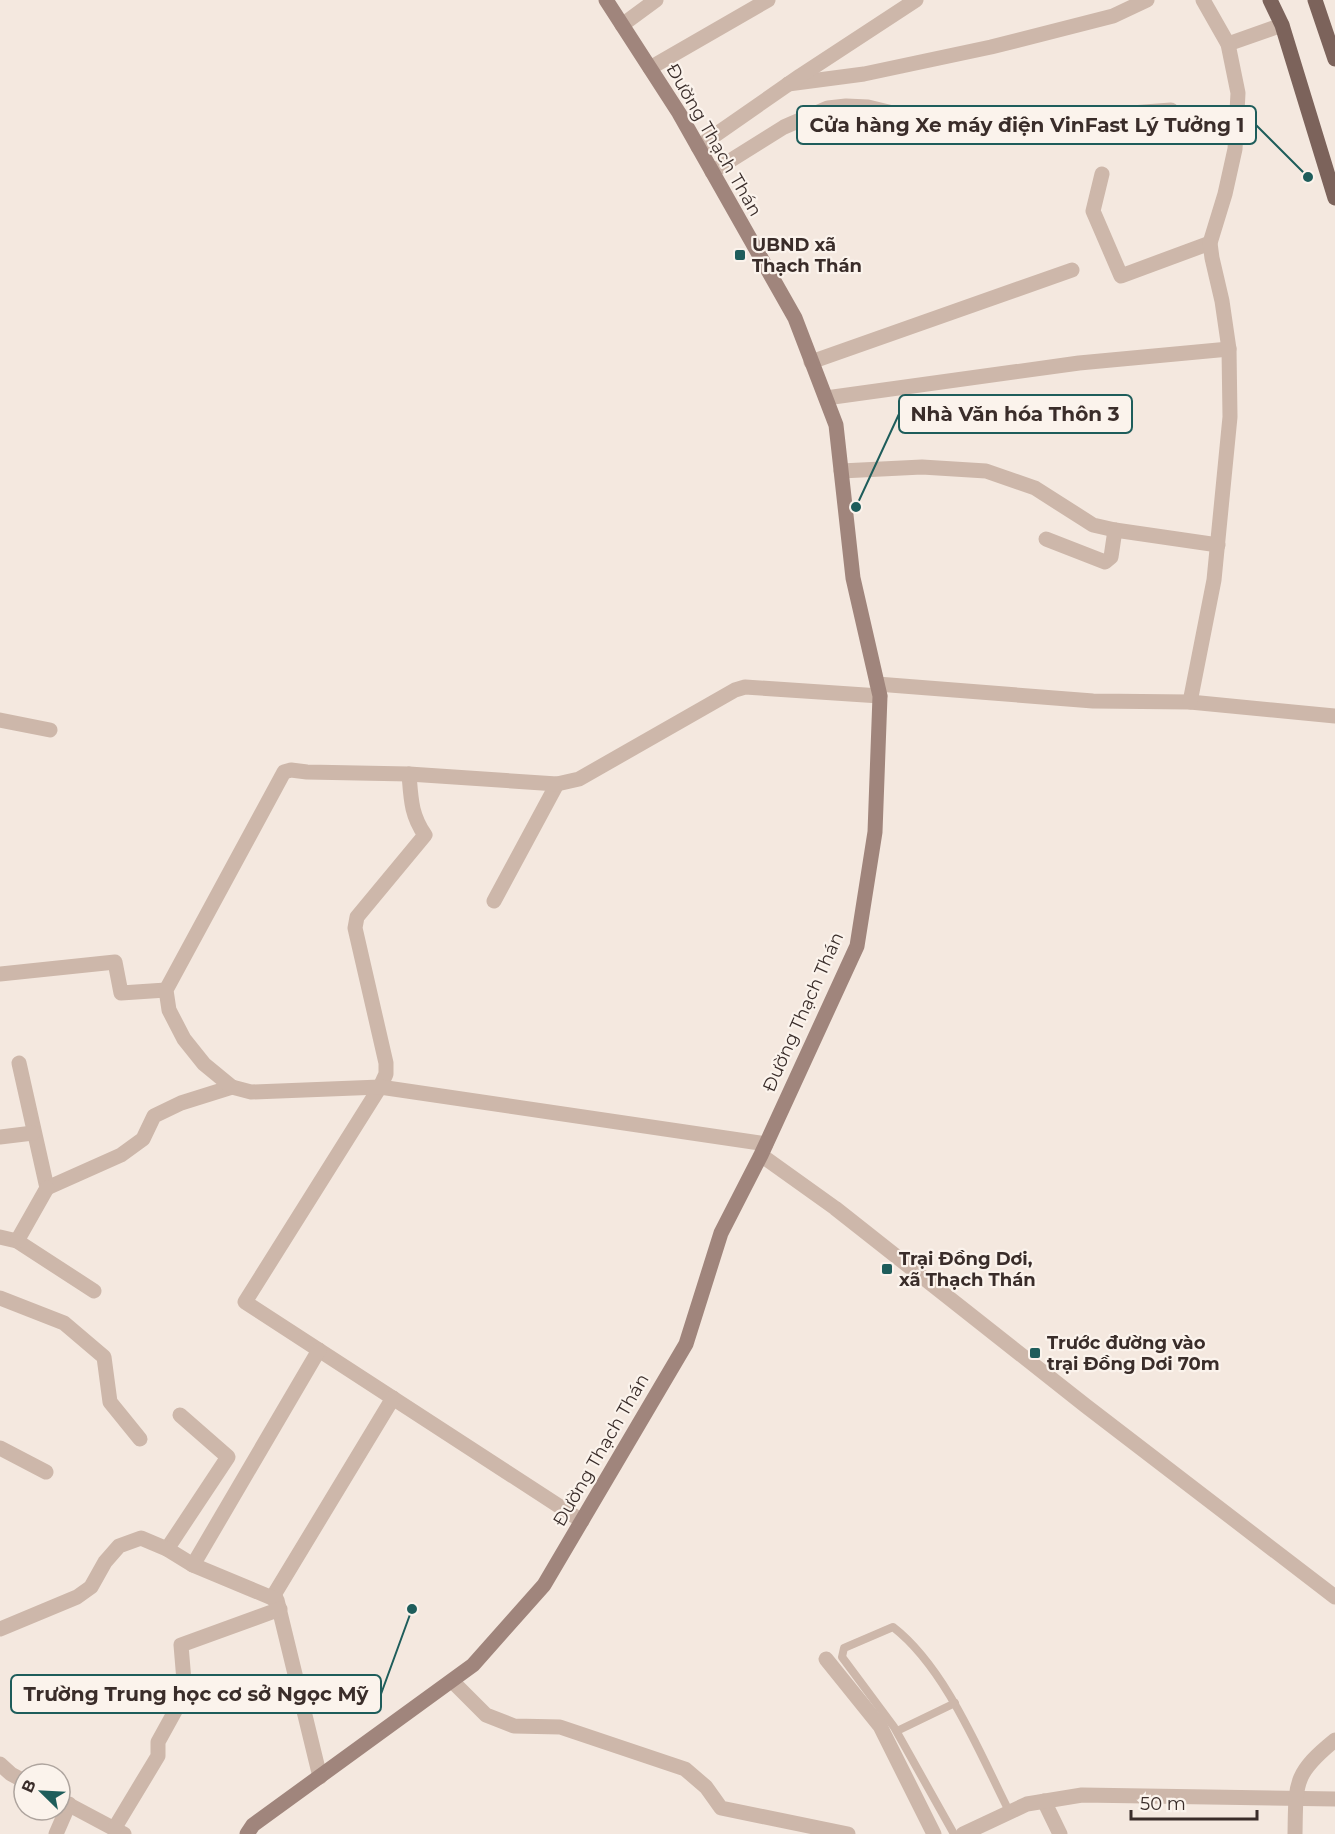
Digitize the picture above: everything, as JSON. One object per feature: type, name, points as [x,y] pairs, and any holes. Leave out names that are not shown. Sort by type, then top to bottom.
[{"type":"main road","points":[[1270,0],[1282,25],[1335,196]]},
{"type":"main road","points":[[1315,0],[1335,59]]},
{"type":"street","name":"Đường Thạch Thán","points":[[247,1834],[253,1826],[473,1665],[544,1585],[686,1344],[722,1233],[764,1150],[857,946],[875,832],[879,690],[853,579],[836,425],[795,318],[698,147],[606,0]]},
{"type":"street","points":[[622,25],[656,0]]},
{"type":"street","points":[[650,68],[768,0]]},
{"type":"street","points":[[698,147],[788,84],[916,0]]},
{"type":"street","points":[[788,84],[864,74],[991,47],[1113,16],[1148,0]]},
{"type":"street","points":[[1190,702],[1214,580],[1230,417],[1229,349],[1210,243],[1225,194],[1235,149],[1238,93],[1228,44],[1203,0]]},
{"type":"street","points":[[1228,44],[1282,25]]},
{"type":"street","points":[[712,172],[784,127],[828,108],[868,107],[905,116],[987,124],[1171,110]]},
{"type":"street","points":[[1102,174],[1093,212],[1121,276],[1210,243]]},
{"type":"street","points":[[812,362],[1072,270]]},
{"type":"street","points":[[826,398],[1079,363],[1229,349]]},
{"type":"street","points":[[841,471],[922,467],[986,471],[1035,488],[1093,525],[1218,545]]},
{"type":"street","points":[[1046,539],[1105,562],[1111,557],[1115,530]]},
{"type":"street","points":[[1335,716],[1190,702],[1093,701],[879,690],[745,687],[735,690],[579,779],[557,784],[409,774],[291,770],[284,772],[166,990],[170,1010],[184,1039],[204,1064],[232,1087],[251,1092],[381,1087],[764,1150],[1086,1406],[1335,1597]]},
{"type":"street","points":[[0,720],[50,730]]},
{"type":"street","points":[[409,774],[416,821],[425,835],[357,918],[355,928],[386,1063],[386,1074],[381,1087],[245,1302],[582,1521]]},
{"type":"street","points":[[494,901],[557,784]]},
{"type":"street","points":[[0,974],[115,962],[121,993],[166,990]]},
{"type":"street","points":[[19,1063],[46,1188]]},
{"type":"street","points":[[17,1241],[46,1188],[121,1155],[143,1139],[154,1116],[181,1103],[232,1087]]},
{"type":"street","points":[[0,1137],[33,1132]]},
{"type":"street","points":[[0,1237],[17,1241],[94,1291]]},
{"type":"street","points":[[0,1298],[64,1323],[104,1357],[110,1402],[140,1439]]},
{"type":"street","points":[[193,1565],[319,1350]]},
{"type":"street","points":[[72,1806],[119,1831],[158,1756],[158,1742],[185,1693],[182,1645],[276,1603],[393,1398]]},
{"type":"street","points":[[167,1549],[228,1457],[180,1415]]},
{"type":"street","points":[[0,1448],[46,1472]]},
{"type":"street","points":[[0,1629],[77,1598],[91,1587],[105,1562],[119,1546],[141,1538],[276,1603]]},
{"type":"street","points":[[276,1603],[320,1777]]},
{"type":"street","points":[[826,1659],[880,1726],[930,1833]]},
{"type":"street","points":[[452,1681],[486,1715],[514,1726],[560,1727],[685,1769],[706,1787],[721,1808],[778,1827],[848,1834]]},
{"type":"street","points":[[1296,1834],[1297,1784],[1307,1765],[1335,1740]]},
{"type":"street","points":[[0,1764],[12,1775]]},
{"type":"street","points":[[963,1834],[1027,1804],[1082,1796],[1335,1799]]},
{"type":"street","points":[[1044,1802],[1060,1834]]},
{"type":"lane","points":[[954,1834],[897,1731],[842,1657],[844,1648],[893,1627],[908,1638],[955,1703],[1010,1813]]},
{"type":"lane","points":[[897,1731],[955,1703]]},
{"type":"place","name":"Cửa hàng Xe máy điện VinFast Lý Tưởng 1","points":[[1308,177]]},
{"type":"place","name":"UBND xã Thạch Thán","points":[[740,255]]},
{"type":"place","name":"Nhà Văn hóa Thôn 3","points":[[856,507]]},
{"type":"place","name":"Trại Đồng Dơi, xã Thạch Thán","points":[[887,1269]]},
{"type":"place","name":"Trước đường vào trại Đồng Dơi 70m","points":[[1035,1353]]},
{"type":"place","name":"Trường Trung học cơ sở Ngọc Mỹ","points":[[412,1609]]}]
